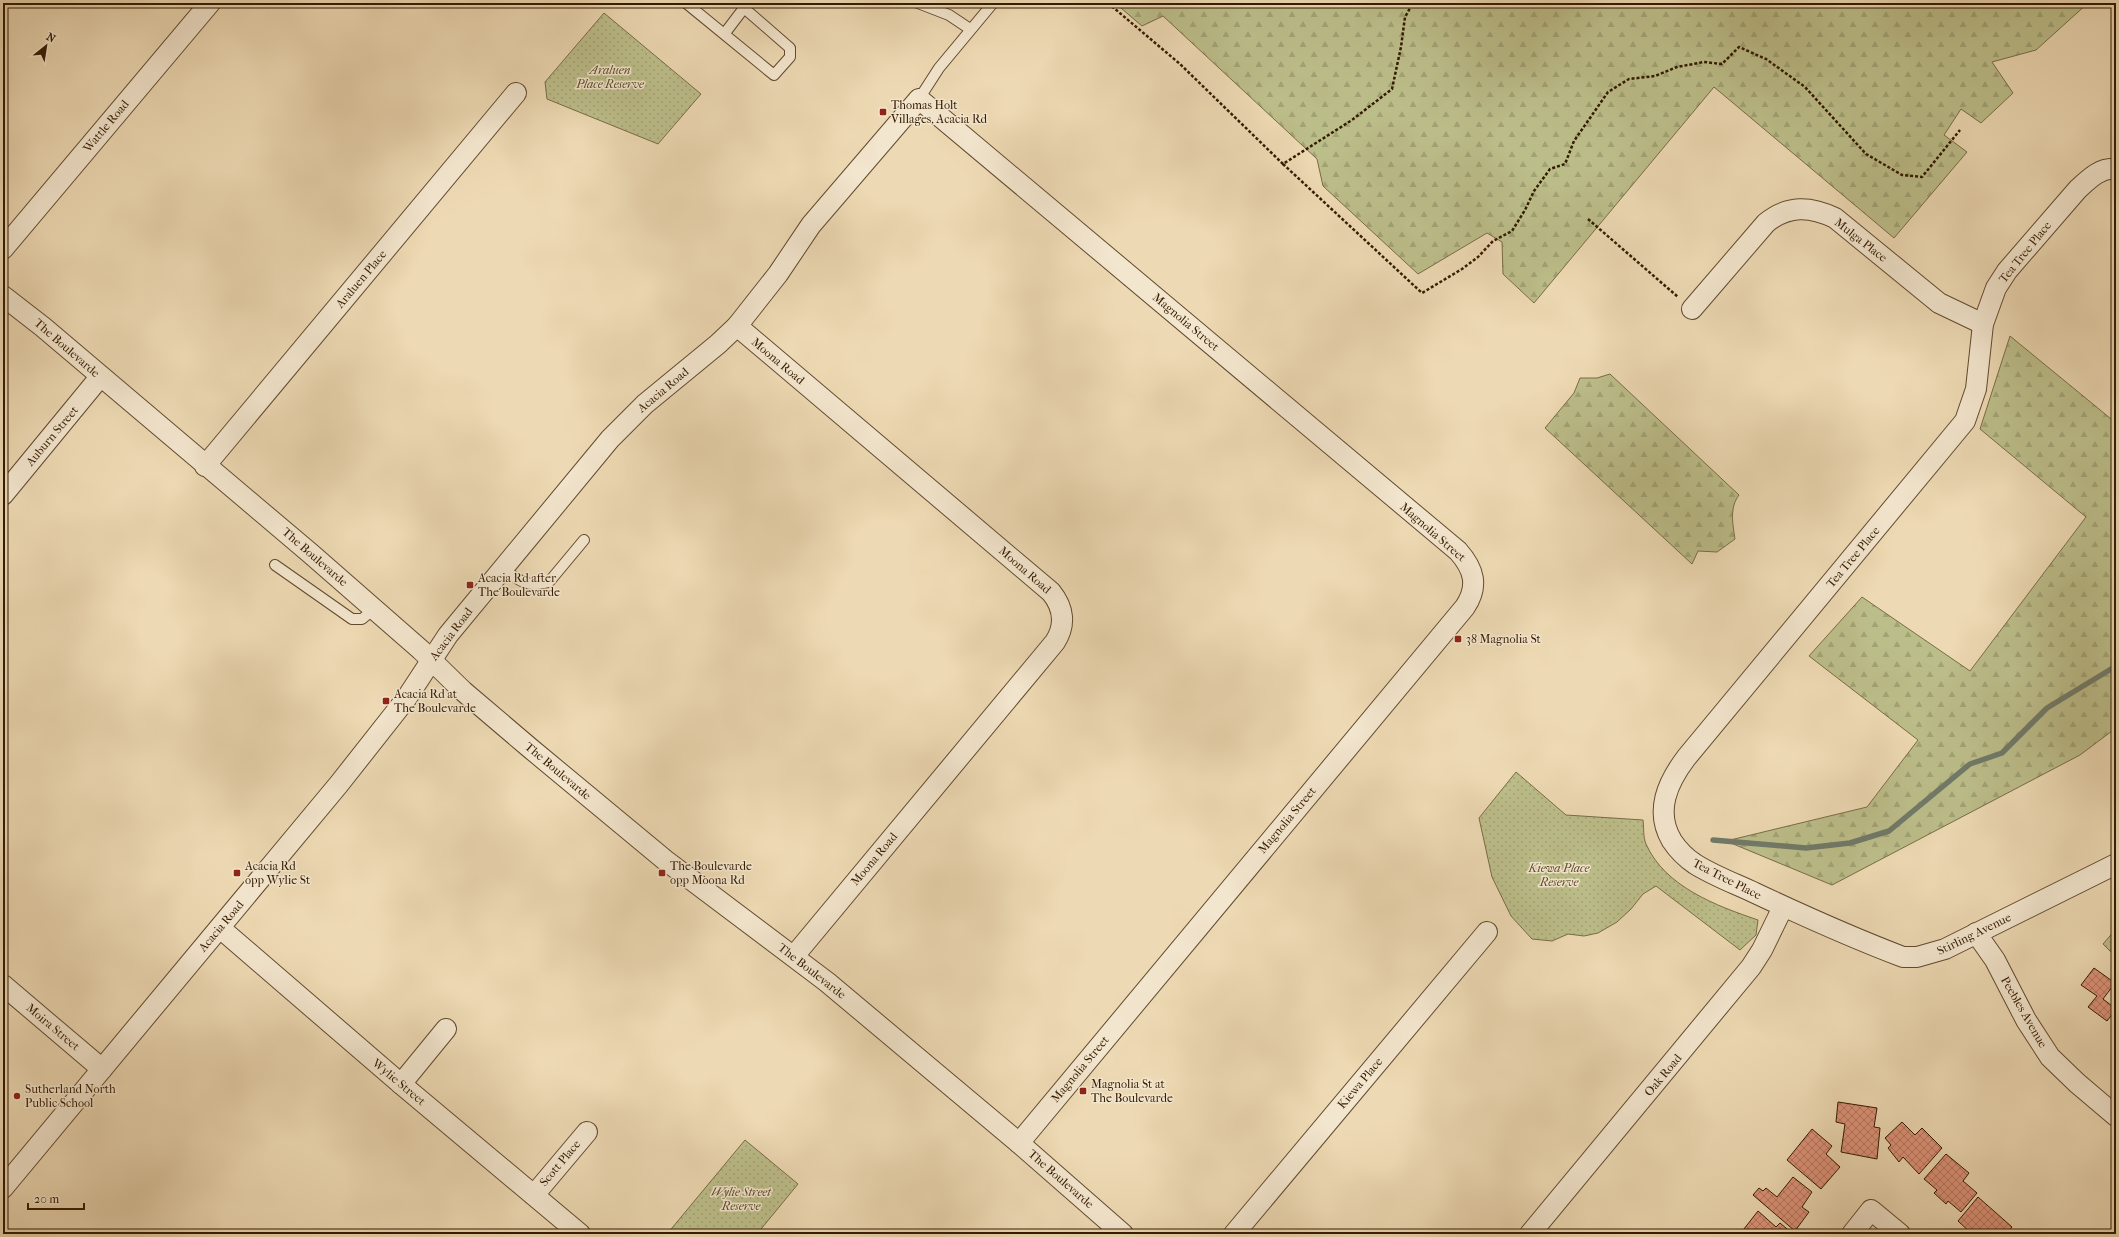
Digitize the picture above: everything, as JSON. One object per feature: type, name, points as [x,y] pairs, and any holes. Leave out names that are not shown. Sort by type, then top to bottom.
[{"type":"street","name":"Wattle Road","points":[[3,249],[210,3]]},
{"type":"street","name":"Araluen Place","points":[[205,466],[516,93]]},
{"type":"street","name":"Acacia Road","points":[[3,1188],[220,928],[372,742],[406,699],[448,635],[621,427],[645,404],[718,344],[736,326],[778,274],[811,225],[919,99]]},
{"type":"street","name":"Magnolia Street","points":[[919,99],[1458,551],[1468,562],[1472,571],[1474,582],[1472,593],[1464,607],[1019,1143]]},
{"type":"street","name":"Tea Tree Place","points":[[1784,907],[1705,870],[1678,850],[1667,830],[1664,820],[1665,796],[1674,775],[1686,758],[1965,421],[1976,389],[1983,324],[1996,288],[2007,271],[2078,189],[2092,177],[2114,165]]},
{"type":"street","name":"Mulga Place","points":[[1692,309],[1766,223],[1782,212],[1799,208],[1816,210],[1835,218],[1939,302],[1957,313],[1983,324]]},
{"type":"street","name":"The Boulevarde","points":[[3,296],[43,327],[205,466],[310,553],[432,660],[463,691],[609,814],[665,860],[794,956],[1019,1143],[1123,1234]]},
{"type":"street","name":"Moona Road","points":[[736,326],[1051,592],[1058,601],[1062,612],[1063,624],[1061,633],[1054,642],[794,956]]},
{"type":"street","name":"Auburn Street","points":[[3,495],[100,377]]},
{"type":"street","name":"Stirling Avenue","points":[[1784,907],[1903,957],[1918,957],[1931,955],[2116,864]]},
{"type":"street","name":"Oak Road","points":[[1530,1234],[1751,967],[1762,950],[1784,907]]},
{"type":"street","name":"Wylie Street","points":[[220,928],[401,1084],[580,1234]]},
{"type":"street","name":"Kiewa Place","points":[[1234,1234],[1486,932]]},
{"type":"street","name":"Peebles Avenue","points":[[1976,933],[1995,960],[2026,1020],[2050,1057],[2077,1083],[2116,1116]]},
{"type":"street","name":"Moira Street","points":[[3,984],[102,1069]]},
{"type":"street","points":[[401,1084],[446,1028]]},
{"type":"street","name":"Scott Place","points":[[534,1195],[587,1132]]},
{"type":"street","points":[[1852,1234],[1871,1210],[1900,1234]]},
{"type":"lane","points":[[686,3],[774,75],[790,57],[790,48],[746,6],[724,33]]},
{"type":"lane","points":[[918,3],[949,15],[970,29]]},
{"type":"lane","points":[[919,99],[939,68],[970,29],[994,3]]},
{"type":"lane","points":[[503,569],[522,583],[532,585],[549,582],[584,540]]},
{"type":"lane","points":[[275,564],[352,619],[362,619],[374,609]]},
{"type":"path","points":[[1108,3],[1180,64],[1283,164],[1422,293],[1462,269],[1478,257],[1493,241],[1512,230],[1525,210],[1534,190],[1550,169],[1565,164],[1574,141],[1608,92],[1629,79],[1655,76],[1684,66],[1704,62],[1722,64],[1739,47],[1766,59],[1805,87],[1866,154],[1902,175],[1922,177],[1960,130]]},
{"type":"path","points":[[1283,164],[1352,120],[1392,89],[1401,47],[1405,17],[1413,3]]},
{"type":"path","points":[[1588,218],[1692,309]]},
{"type":"green space","points":[[1115,3],[2088,3],[2036,50],[1992,62],[2013,93],[1981,123],[1961,109],[1944,135],[1967,152],[1894,238],[1714,87],[1534,303],[1503,274],[1502,242],[1487,233],[1418,274],[1323,186],[1317,159],[1163,16],[1142,26]]},
{"type":"green space","name":"Araluen Place Reserve","points":[[604,13],[701,94],[658,144],[547,99],[545,82]]},
{"type":"green space","points":[[2010,336],[2116,423],[2116,728],[2080,755],[1832,885],[1726,841],[1867,807],[1918,740],[1809,656],[1862,597],[1970,671],[2086,517],[1980,429]]},
{"type":"green space","points":[[1610,374],[1739,495],[1733,511],[1735,539],[1717,552],[1698,551],[1692,564],[1545,428],[1574,393],[1580,378],[1597,378]]},
{"type":"green space","name":"Kiewa Place Reserve","points":[[1516,772],[1566,815],[1643,820],[1646,844],[1655,859],[1666,872],[1694,893],[1726,908],[1758,920],[1756,935],[1740,950],[1656,886],[1643,894],[1631,909],[1617,922],[1598,933],[1584,936],[1568,934],[1552,941],[1532,939],[1511,916],[1492,877],[1479,818]]},
{"type":"green space","points":[[2116,929],[2116,957],[2103,944]]},
{"type":"green space","name":"Wylie Street Reserve","points":[[745,1140],[798,1184],[757,1234],[667,1234]]},
{"type":"building","points":[[2094,968],[2115,983],[2103,999],[2116,1009],[2107,1021],[2088,1007],[2097,996],[2081,985]]},
{"type":"building","points":[[1838,1102],[1877,1108],[1874,1127],[1880,1128],[1877,1159],[1841,1152],[1845,1124],[1836,1122]]},
{"type":"building","points":[[1902,1122],[1915,1135],[1922,1128],[1942,1148],[1919,1174],[1903,1157],[1899,1162],[1888,1148],[1891,1145],[1885,1138]]},
{"type":"building","points":[[1812,1129],[1832,1146],[1826,1154],[1840,1167],[1821,1189],[1787,1160]]},
{"type":"building","points":[[1946,1154],[1969,1173],[1963,1181],[1977,1193],[1961,1212],[1948,1201],[1946,1204],[1934,1193],[1937,1190],[1924,1179]]},
{"type":"building","points":[[1793,1177],[1812,1192],[1802,1207],[1809,1212],[1795,1231],[1753,1195],[1759,1188],[1763,1191],[1766,1188],[1777,1197]]},
{"type":"building","points":[[1978,1197],[2012,1227],[2006,1234],[1972,1234],[1958,1221]]},
{"type":"building","points":[[1758,1211],[1776,1227],[1780,1223],[1793,1234],[1740,1234]]},
{"type":"waterway","points":[[1713,840],[1806,848],[1850,843],[1889,831],[1970,764],[2002,753],[2047,708],[2116,666]]},
{"type":"place","name":"Thomas Holt Villages, Acacia Rd","points":[[883,112]]},
{"type":"place","name":"Acacia Rd after The Boulevarde","points":[[470,585]]},
{"type":"place","name":"38 Magnolia St","points":[[1458,639]]},
{"type":"place","name":"Acacia Rd at The Boulevarde","points":[[386,701]]},
{"type":"place","name":"Acacia Rd opp Wylie St","points":[[237,873]]},
{"type":"place","name":"The Boulevarde opp Moona Rd","points":[[662,873]]},
{"type":"place","name":"Magnolia St at The Boulevarde","points":[[1083,1091]]},
{"type":"place","name":"Sutherland North Public School","points":[[17,1096]]}]
